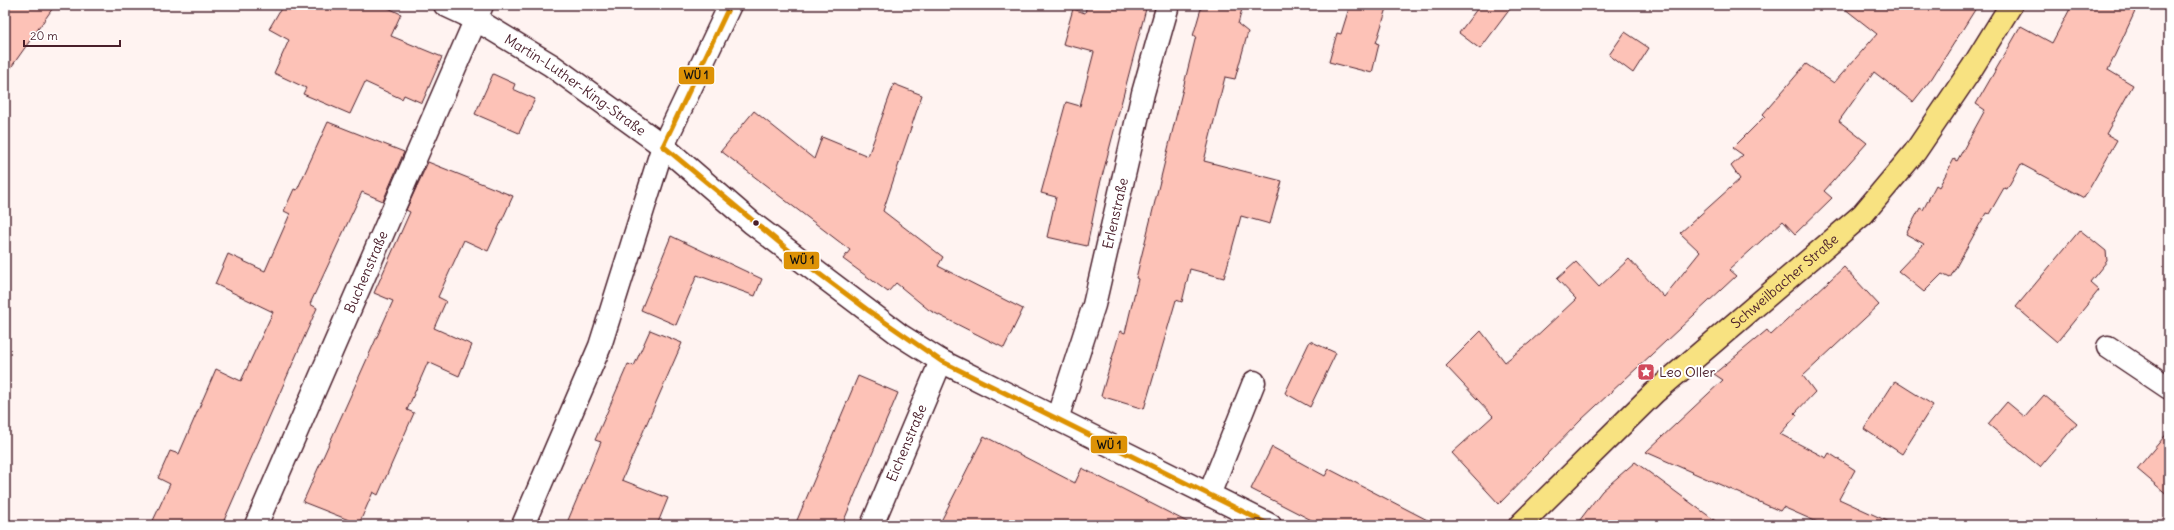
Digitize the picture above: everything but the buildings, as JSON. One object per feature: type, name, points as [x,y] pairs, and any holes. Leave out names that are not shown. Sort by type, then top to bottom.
[{"type":"main road","name":"Schweilbacher Straße","points":[[1520,525],[1654,393],[1863,214],[1915,152],[1972,68],[2011,5]]},
{"type":"street","name":"Martin-Luther-King-Straße","points":[[445,5],[479,12],[663,146],[752,223],[900,335],[941,361],[1270,525]]},
{"type":"street","points":[[522,525],[600,346],[663,146],[730,5]]},
{"type":"street","name":"Erlenstraße","points":[[1057,419],[1094,305],[1143,93],[1168,5]]},
{"type":"street","name":"Buchenstraße","points":[[256,525],[479,12]]},
{"type":"street","points":[[2108,347],[2169,388]]},
{"type":"street","name":"Eichenstraße","points":[[872,525],[941,361]]},
{"type":"street","points":[[1209,495],[1254,382]]},
{"type":"transit line","points":[[663,146],[730,5]]},
{"type":"transit line","points":[[663,146],[798,258],[869,311],[941,361],[1270,525]]},
{"type":"place","name":"Leo Oller","points":[[1646,372]]}]
